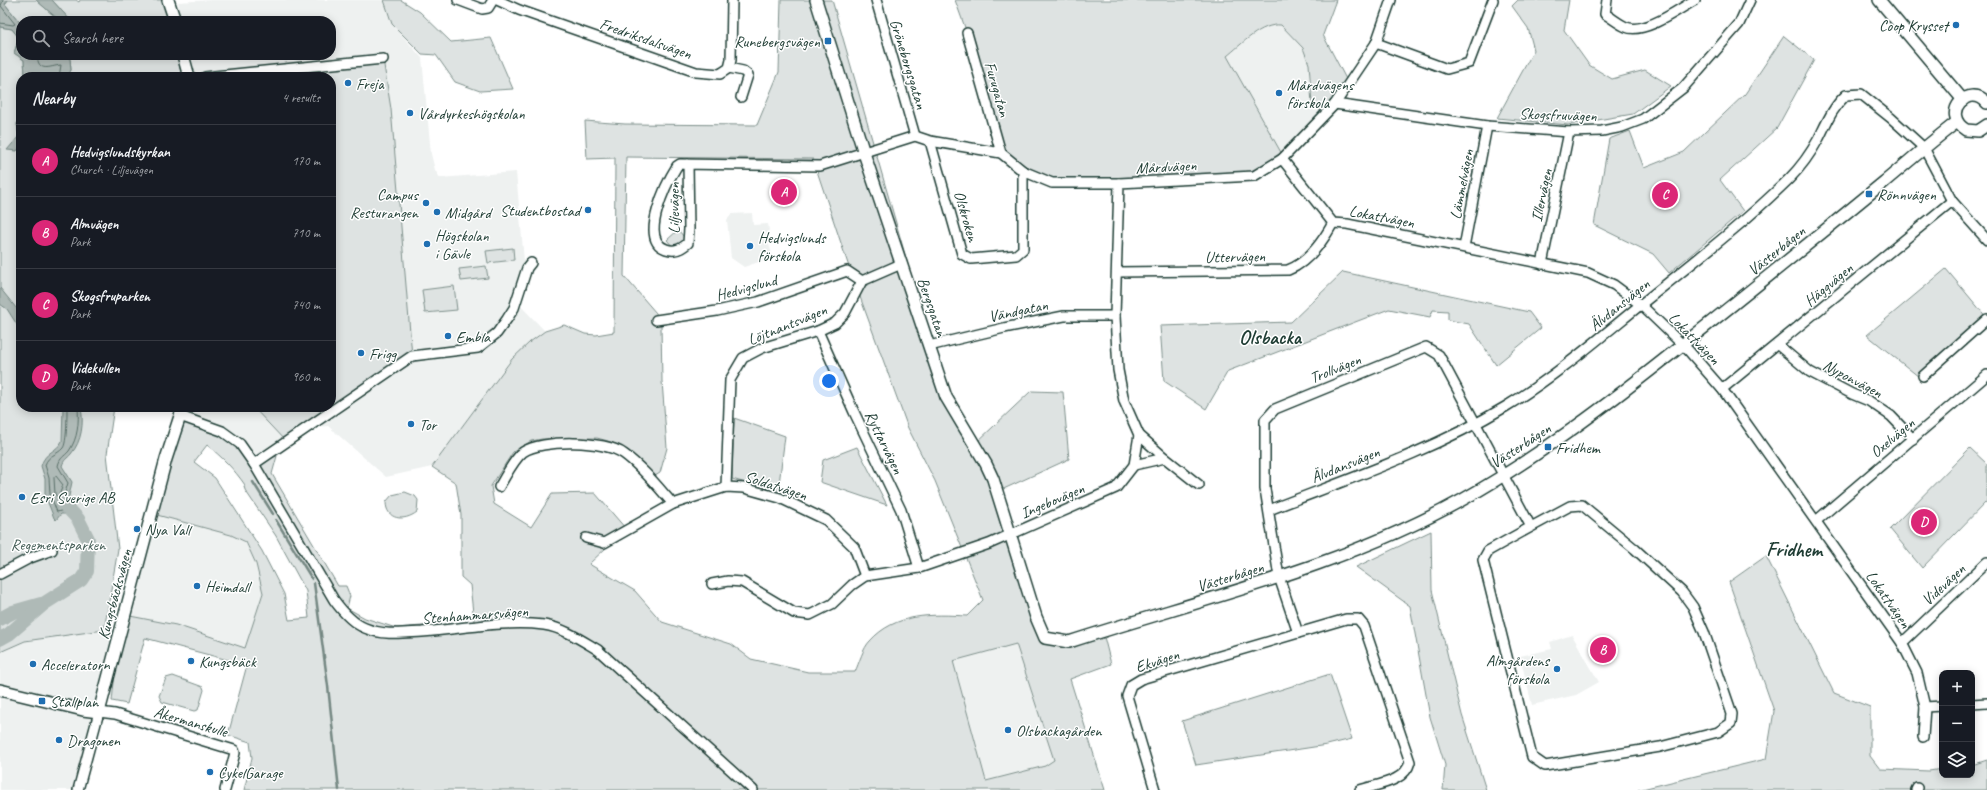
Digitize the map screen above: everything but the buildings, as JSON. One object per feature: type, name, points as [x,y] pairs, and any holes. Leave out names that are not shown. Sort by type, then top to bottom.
[{"type":"street","points":[[168,0],[173,16]]},
{"type":"street","points":[[458,0],[482,9],[488,8],[493,0]]},
{"type":"street","name":"Fredriksdalsvägen","points":[[497,0],[519,10],[696,72],[720,74],[729,68]]},
{"type":"street","points":[[732,0],[729,68],[748,75],[741,97]]},
{"type":"street","name":"Bergsgatan","points":[[816,0],[864,154],[946,397],[986,464],[993,479],[1036,617]]},
{"type":"street","name":"Gröneborgsgatan","points":[[876,0],[915,136]]},
{"type":"street","name":"Mårdvägen","points":[[1001,152],[1023,171],[1052,183],[1119,183],[1254,176],[1282,159],[1335,104],[1376,43],[1391,0]]},
{"type":"street","points":[[1376,43],[1447,68],[1469,63],[1493,0]]},
{"type":"street","points":[[1607,0],[1605,14],[1627,28],[1640,28],[1658,21],[1695,0]]},
{"type":"street","name":"Skogsfruvägen","points":[[1335,104],[1487,126],[1569,132],[1602,131],[1643,119],[1683,88],[1739,24],[1750,0]]},
{"type":"street","points":[[1879,0],[1963,100]]},
{"type":"street","name":"Furugatan","points":[[967,33],[1001,152]]},
{"type":"street","points":[[184,60],[188,72]]},
{"type":"street","points":[[257,72],[383,60]]},
{"type":"street","name":"Älvdansvägen","points":[[1269,510],[1417,451],[1476,423],[1507,406],[1571,362],[1758,208],[1791,176],[1818,140],[1836,104],[1846,95],[1861,94],[1891,118],[1924,148]]},
{"type":"street","points":[[1986,129],[1978,131],[1966,130],[1957,122],[1955,112],[1959,103],[1974,96],[1987,103]]},
{"type":"street","name":"Västerbågen","points":[[1036,617],[1045,638],[1069,642],[1336,558],[1398,532],[1460,501],[1504,475],[1587,420],[1725,312],[1957,122]]},
{"type":"street","name":"Lämmelvägen","points":[[1464,247],[1487,126]]},
{"type":"street","name":"Illervägen","points":[[1542,264],[1569,132]]},
{"type":"street","points":[[864,154],[915,136],[930,141],[1001,152]]},
{"type":"street","name":"Olskroken","points":[[930,141],[962,254],[972,259],[1016,255],[1023,249],[1023,171]]},
{"type":"street","points":[[1924,148],[1952,200],[1987,240]]},
{"type":"street","name":"Liljevägen","points":[[688,164],[688,243],[681,249],[672,251],[662,248],[656,241],[655,227],[658,206],[676,166],[680,164],[688,164],[820,166],[864,154]]},
{"type":"street","name":"Lokattvägen","points":[[1282,159],[1333,223],[1347,224],[1588,273],[1614,285],[1641,305],[1683,345],[1722,389],[1902,643],[1917,673],[1925,707],[1923,737]]},
{"type":"street","points":[[1119,183],[1115,316],[1118,370],[1124,401],[1139,435],[1199,485]]},
{"type":"street","name":"Häggvägen","points":[[1722,389],[1778,345],[1952,200]]},
{"type":"street","name":"Uttervägen","points":[[1116,272],[1288,270],[1298,266],[1325,237],[1333,223]]},
{"type":"street","points":[[336,408],[412,356],[478,348],[489,340],[497,333],[514,308],[527,268],[531,263]]},
{"type":"street","points":[[862,280],[901,264]]},
{"type":"street","name":"Hedvigslund","points":[[656,320],[717,311],[758,302],[847,271],[862,280]]},
{"type":"street","name":"Löjtnantsvägen","points":[[726,486],[730,380],[743,358],[762,348],[818,331],[835,323],[845,313],[862,280]]},
{"type":"street","name":"Vändgatan","points":[[929,346],[1004,328],[1064,316],[1115,316]]},
{"type":"street","points":[[1923,376],[1987,319]]},
{"type":"street","name":"Ryttarvägen","points":[[818,331],[854,412],[901,510],[920,568]]},
{"type":"street","name":"Nyponvägen","points":[[1778,345],[1810,372],[1852,394],[1869,401],[1891,416],[1913,439]]},
{"type":"street","name":"Trollvägen","points":[[1279,577],[1265,489],[1265,420],[1275,409],[1426,347],[1439,355],[1531,527]]},
{"type":"street","name":"Oxelvägen","points":[[1816,521],[1986,378]]},
{"type":"street","name":"Stenhammarsvägen","points":[[181,412],[222,431],[240,444],[254,464],[334,600],[350,619],[364,628],[377,632],[400,634],[511,624],[544,625],[570,634],[598,650],[753,790]]},
{"type":"street","name":"Kungsbäcksvägen","points":[[78,790],[166,459],[181,412]]},
{"type":"street","points":[[254,464],[330,412]]},
{"type":"street","name":"Ingebovägen","points":[[712,584],[728,581],[742,582],[794,612],[810,615],[832,604],[852,585],[865,576],[920,568],[989,544],[1116,488],[1134,465],[1139,435]]},
{"type":"street","points":[[499,487],[519,456],[534,447],[597,443],[616,449],[628,457],[673,504]]},
{"type":"street","points":[[1134,465],[1165,458]]},
{"type":"street","name":"Soldatvägen","points":[[586,538],[604,543],[673,504],[726,486],[744,488],[780,498],[826,520],[854,547],[865,576]]},
{"type":"street","points":[[1582,505],[1635,549],[1682,592],[1693,607],[1704,632],[1732,714],[1731,723],[1718,732],[1660,747],[1545,766],[1532,758],[1483,560],[1488,551],[1531,527],[1570,506],[1582,505]]},
{"type":"street","points":[[0,574],[30,558],[52,550]]},
{"type":"street","name":"Videvägen","points":[[1902,643],[1987,562]]},
{"type":"street","points":[[1279,577],[1298,633]]},
{"type":"street","name":"Ekvägen","points":[[1155,790],[1127,696],[1131,685],[1141,679],[1346,619],[1358,620],[1364,626],[1410,762],[1408,770],[1401,777],[1360,790]]},
{"type":"street","points":[[0,690],[83,710],[99,712]]},
{"type":"street","points":[[1975,704],[1987,703]]},
{"type":"street","points":[[1925,707],[1939,706]]},
{"type":"street","name":"Åkermanskulle","points":[[99,712],[115,714],[234,750],[236,753],[225,790]]},
{"type":"shaded area","name":"Högskolan i Gävle","points":[[211,0],[384,0],[392,24],[422,58],[431,154],[435,170],[440,178],[516,172],[524,261],[514,299],[545,331],[512,359],[432,467],[386,477],[328,426],[319,427],[277,456],[254,464],[180,416],[181,412],[336,412],[336,72],[188,72],[187,60],[336,60],[336,16],[180,16],[178,2]]},
{"type":"shaded area","name":"Mårdvägens förskola","points":[[1273,24],[1281,25],[1303,48],[1309,64],[1309,82],[1324,114],[1283,156],[1227,56],[1257,32]]},
{"type":"shaded area","name":"Hedvigslunds förskola","points":[[752,213],[753,225],[768,224],[769,230],[766,235],[773,257],[744,267],[731,258],[727,220],[731,214]]},
{"type":"shaded area","points":[[157,515],[231,535],[246,542],[256,564],[263,593],[245,648],[176,625],[130,616]]},
{"type":"shaded area","points":[[104,630],[114,633],[73,790],[0,790],[0,652],[25,641]]},
{"type":"shaded area","name":"Almgårdens förskola","points":[[1572,635],[1599,682],[1576,695],[1532,705],[1520,656],[1552,649],[1550,642]]},
{"type":"shaded area","name":"Olsbackagården","points":[[1016,644],[1054,760],[1046,766],[986,781],[953,661]]},
{"type":"green space","points":[[8,0],[36,0],[54,16],[16,16],[16,18],[5,4]]},
{"type":"green space","points":[[52,0],[76,0],[79,2],[80,0],[164,0],[169,16],[66,16]]},
{"type":"green space","points":[[384,0],[401,0],[420,12],[451,42],[491,38],[513,89],[480,91],[455,82],[436,55],[422,54],[392,24]]},
{"type":"green space","points":[[781,0],[832,0],[946,397],[976,443],[1031,391],[1063,392],[1069,459],[997,492],[1049,635],[1068,639],[1102,629],[1111,664],[1070,679],[1105,790],[244,790],[252,758],[250,742],[228,735],[247,665],[145,638],[127,704],[112,701],[116,664],[130,616],[176,625],[245,648],[263,593],[256,564],[246,542],[231,535],[157,515],[155,503],[180,416],[222,431],[254,464],[277,456],[272,474],[338,586],[346,586],[350,596],[347,608],[365,618],[396,628],[474,622],[470,585],[461,577],[461,515],[456,483],[432,467],[512,359],[530,342],[545,331],[564,325],[585,334],[596,335],[614,332],[615,158],[587,159],[585,121],[625,124],[757,125],[779,72]],"holes":[[[626,157],[813,159],[848,264],[908,428],[935,481],[983,600],[967,616],[941,615],[915,617],[902,620],[891,625],[870,641],[863,652],[855,672],[808,672],[751,659],[731,644],[662,622],[635,591],[589,564],[626,529],[595,493],[552,494],[531,527],[494,504],[491,486],[513,452],[531,441],[542,439],[597,438],[618,445],[655,476],[660,473],[667,448],[662,381],[661,325],[656,313],[624,276]],[[207,445],[218,454],[241,479],[245,485],[245,490],[276,536],[306,591],[309,618],[289,620],[284,594],[262,551],[215,478],[194,462]],[[1016,644],[1054,760],[1045,766],[986,781],[953,661]]]},
{"type":"green space","points":[[955,0],[1336,0],[1323,35],[1346,79],[1324,114],[1312,104],[1309,64],[1303,48],[1281,25],[1266,27],[1245,40],[1227,56],[1283,156],[1254,176],[1052,183],[1001,153],[967,33]]},
{"type":"green space","points":[[1518,0],[1569,0],[1564,30],[1589,65],[1612,79],[1645,70],[1671,86],[1633,114],[1568,125],[1497,118],[1534,50],[1528,28],[1512,6]]},
{"type":"green space","name":"Regementsparken","points":[[0,27],[12,29],[16,34],[16,47],[14,53],[16,54],[16,60],[24,60],[25,72],[16,72],[16,412],[113,412],[107,454],[118,549],[104,630],[25,641],[0,652]]},
{"type":"green space","points":[[1784,36],[1814,60],[1777,128],[1720,180],[1743,211],[1669,273],[1653,254],[1594,225],[1609,139],[1630,131],[1644,168],[1684,152],[1745,94]]},
{"type":"green space","points":[[383,59],[391,109],[412,356],[336,408],[336,72],[254,72]]},
{"type":"green space","points":[[70,60],[178,60],[181,72],[70,72]]},
{"type":"green space","points":[[678,230],[685,238],[674,248],[667,240]]},
{"type":"green space","points":[[513,248],[514,260],[488,263],[486,251]]},
{"type":"green space","points":[[486,266],[488,278],[461,281],[459,269]]},
{"type":"green space","points":[[1946,269],[1987,318],[1919,377],[1867,335]]},
{"type":"green space","points":[[1343,272],[1529,312],[1541,328],[1496,365],[1469,324],[1448,320],[1448,311],[1433,310],[1430,317],[1389,309],[1228,371],[1206,409],[1164,381],[1160,326],[1291,322]]},
{"type":"green space","points":[[454,286],[457,310],[425,313],[422,290]]},
{"type":"green space","points":[[258,412],[330,412],[286,442]]},
{"type":"green space","points":[[734,418],[785,436],[778,492],[732,479]]},
{"type":"green space","points":[[857,447],[887,505],[820,482],[823,460]]},
{"type":"green space","points":[[1970,448],[1987,464],[1987,501],[1922,568],[1890,529]]},
{"type":"green space","points":[[405,492],[415,496],[418,500],[417,512],[401,518],[392,516],[389,513],[386,502],[392,495]]},
{"type":"green space","points":[[1431,531],[1432,590],[1462,715],[1486,790],[1443,790],[1445,765],[1430,717],[1410,606],[1356,567]]},
{"type":"green space","points":[[1766,556],[1834,693],[1870,707],[1870,756],[1880,769],[1929,771],[1939,769],[1939,778],[1975,778],[1975,764],[1987,760],[1987,790],[1638,790],[1766,759],[1774,711],[1729,582]]},
{"type":"green space","points":[[1330,674],[1352,739],[1327,745],[1196,765],[1182,721]]},
{"type":"green space","points":[[173,676],[203,687],[204,690],[198,710],[194,711],[162,702],[159,696],[166,678]]},
{"type":"water","points":[[0,0],[8,0],[5,4],[16,18],[16,34],[12,29],[0,27]]},
{"type":"water","points":[[36,0],[52,0],[66,16],[54,16]]},
{"type":"water","points":[[24,60],[70,60],[70,72],[25,72]]},
{"type":"water","points":[[16,140],[16,151],[7,150]]},
{"type":"water","points":[[0,288],[16,308],[16,323],[7,309],[0,304]]},
{"type":"water","points":[[63,412],[82,412],[80,438],[75,449],[65,460],[62,466],[72,482],[68,501],[72,507],[83,516],[75,521],[65,514],[61,514],[56,520],[45,495],[45,479],[41,466],[45,457],[60,445],[62,441]]},
{"type":"waterway","points":[[253,482],[273,514]]},
{"type":"waterway","points":[[0,639],[9,634],[45,603],[81,580],[87,571],[88,539],[78,519],[66,506]]},
{"type":"waterway","points":[[276,520],[312,579]]},
{"type":"waterway","points":[[314,583],[328,686],[339,790]]},
{"type":"waterway","points":[[0,619],[13,612],[41,604]]},
{"type":"place","name":"Coop Krysset","points":[[1956,25]]},
{"type":"place","name":"Runebergsvägen","points":[[828,41]]},
{"type":"place","name":"Freja","points":[[348,83]]},
{"type":"place","name":"Mårdvägens förskola","points":[[1279,93]]},
{"type":"place","name":"Vårdyrkeshögskolan","points":[[410,113]]},
{"type":"place","name":"Hedvigslundskyrkan","points":[[784,192]]},
{"type":"place","name":"Rönnvägen","points":[[1869,194]]},
{"type":"place","name":"Skogsfruparken","points":[[1665,195]]},
{"type":"place","name":"Campus Resturangen","points":[[426,203]]},
{"type":"place","name":"Studentbostad","points":[[588,210]]},
{"type":"place","name":"Midgård","points":[[437,212]]},
{"type":"place","name":"Högskolan i Gävle","points":[[427,244]]},
{"type":"place","name":"Hedvigslunds förskola","points":[[750,246]]},
{"type":"place","name":"Embla","points":[[448,336]]},
{"type":"place","name":"Frigg","points":[[361,353]]},
{"type":"place","name":"Tor","points":[[411,424]]},
{"type":"place","name":"Fridhem","points":[[1548,447]]},
{"type":"place","name":"Esri Sverige AB","points":[[22,497]]},
{"type":"place","name":"Videkullen","points":[[1924,522]]},
{"type":"place","name":"Nya Vall","points":[[137,529]]},
{"type":"place","name":"Heimdall","points":[[197,586]]},
{"type":"place","name":"Almvägen","points":[[1603,650]]},
{"type":"place","name":"Kungsbäck","points":[[191,661]]},
{"type":"place","name":"Acceleratorn","points":[[33,664]]},
{"type":"place","name":"Almgårdens förskola","points":[[1557,669]]},
{"type":"place","name":"Stallplan","points":[[42,701]]},
{"type":"place","name":"Olsbackagården","points":[[1008,730]]},
{"type":"place","name":"Dragonen","points":[[59,740]]},
{"type":"place","name":"CykelGarage","points":[[210,772]]},
{"type":"district","name":"Olsbacka","points":[[1270,337]]},
{"type":"district","name":"Fridhem","points":[[1794,549]]}]
